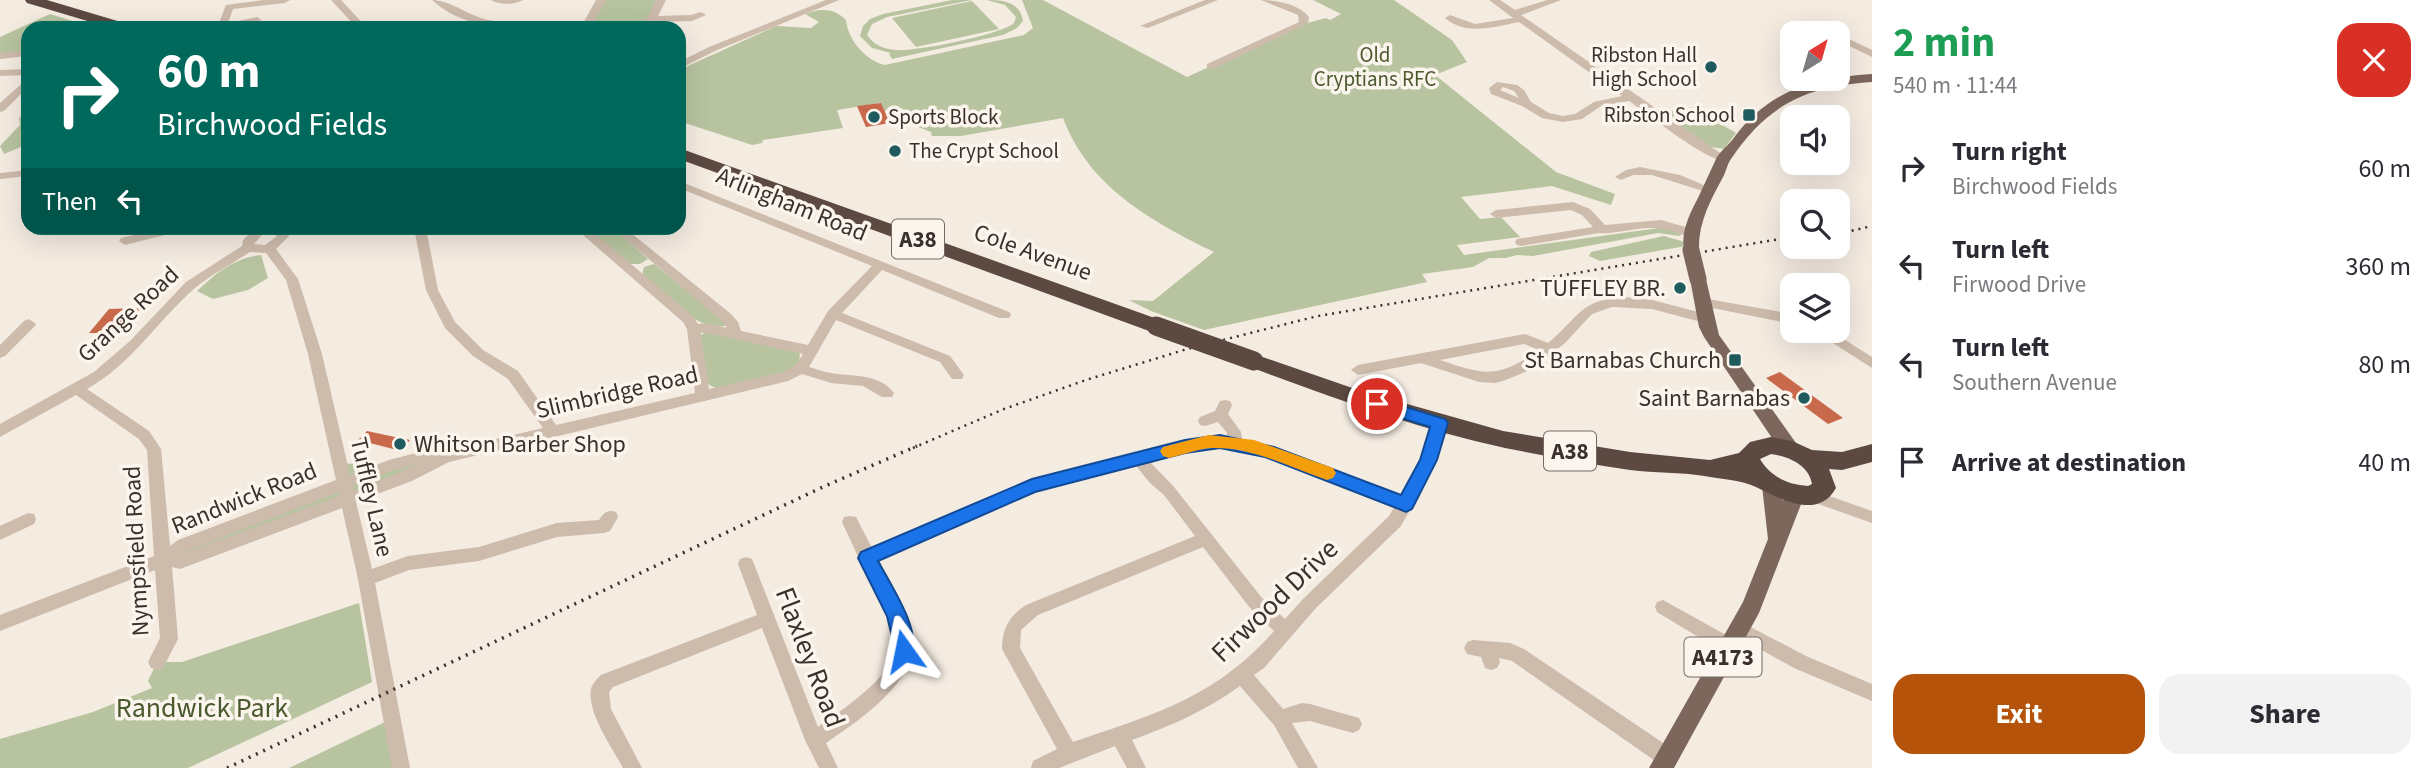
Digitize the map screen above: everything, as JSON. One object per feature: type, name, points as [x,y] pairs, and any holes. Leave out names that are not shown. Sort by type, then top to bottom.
[{"type":"highway","points":[[32,0],[102,21]]},
{"type":"highway","name":"Cole Avenue","points":[[686,156],[1345,394],[1440,423]]},
{"type":"highway","name":"A38","points":[[1440,423],[1503,439],[1593,455],[1702,467],[1767,482],[1808,476]]},
{"type":"highway","name":"A38","points":[[1702,467],[1775,445],[1808,476]]},
{"type":"highway","points":[[1755,453],[1767,482]]},
{"type":"highway","points":[[1808,476],[1842,461],[1872,453]]},
{"type":"main road","points":[[1808,476],[1712,337],[1691,241],[1723,159],[1735,149],[1752,123],[1775,103],[1815,85],[1869,80]]},
{"type":"main road","points":[[1755,453],[1765,437],[1763,414]]},
{"type":"main road","name":"A4173","points":[[1665,763],[1752,606],[1774,541],[1808,476]]},
{"type":"main road","name":"A4173","points":[[1767,482],[1774,541]]},
{"type":"street","points":[[224,21],[229,7],[285,0]]},
{"type":"street","points":[[336,0],[356,21]]},
{"type":"street","points":[[437,0],[458,13],[483,21]]},
{"type":"street","points":[[496,0],[518,0]]},
{"type":"street","points":[[589,21],[601,0]]},
{"type":"street","points":[[650,21],[661,0]]},
{"type":"street","points":[[686,63],[834,0]]},
{"type":"street","points":[[1145,26],[1213,0]]},
{"type":"street","points":[[1211,66],[1303,23],[1301,13],[1266,0]]},
{"type":"street","points":[[1494,0],[1704,149],[1723,159]]},
{"type":"street","points":[[1450,18],[1469,28],[1516,16],[1556,0]]},
{"type":"street","points":[[666,21],[701,15]]},
{"type":"street","points":[[253,21],[257,20]]},
{"type":"street","points":[[1850,44],[1868,55]]},
{"type":"street","points":[[0,56],[21,54]]},
{"type":"street","points":[[5,72],[21,59]]},
{"type":"street","points":[[0,109],[21,88]]},
{"type":"street","points":[[1526,104],[1553,122],[1578,117],[1598,104],[1631,97]]},
{"type":"street","points":[[1621,177],[1641,169],[1709,190]]},
{"type":"street","points":[[0,176],[21,174]]},
{"type":"street","name":"Arlingham Road","points":[[686,187],[1004,315]]},
{"type":"street","points":[[1496,214],[1573,206],[1586,212],[1604,231]]},
{"type":"street","points":[[1521,242],[1604,231],[1622,226],[1661,224],[1691,241]]},
{"type":"street","points":[[125,241],[149,235]]},
{"type":"street","points":[[252,235],[248,247],[257,250],[269,248],[284,235]]},
{"type":"street","points":[[421,235],[432,290],[450,325],[478,353],[513,375],[552,430]]},
{"type":"street","points":[[590,235],[688,319],[694,329],[703,396]]},
{"type":"street","points":[[626,235],[726,317],[733,325],[735,334]]},
{"type":"street","name":"Grange Road","points":[[0,431],[78,389],[115,364],[191,285],[248,247]]},
{"type":"street","name":"Tuffley Lane","points":[[269,248],[292,279],[315,354],[366,579],[401,768]]},
{"type":"street","points":[[633,272],[655,259]]},
{"type":"street","points":[[880,265],[834,314],[798,371],[831,378],[866,381],[887,393]]},
{"type":"street","points":[[1422,358],[1447,368],[1494,378],[1534,360],[1561,339],[1581,315],[1595,306],[1614,301],[1780,318]]},
{"type":"street","points":[[834,314],[945,359],[957,375]]},
{"type":"street","points":[[0,353],[29,324]]},
{"type":"street","points":[[694,329],[708,328],[812,351]]},
{"type":"street","points":[[1358,370],[1525,339],[1548,348]]},
{"type":"street","points":[[1846,343],[1865,352],[1872,363]]},
{"type":"street","name":"Slimbridge Road","points":[[346,491],[407,477],[449,456],[798,371]]},
{"type":"street","name":"Nympsfield Road","points":[[78,389],[144,435],[154,449],[169,639],[157,662]]},
{"type":"street","points":[[1205,421],[1223,410],[1234,432],[1235,443]]},
{"type":"street","name":"Firwood Drive","points":[[1040,768],[1077,751],[1170,718],[1204,701],[1266,655],[1310,604],[1373,543],[1406,504],[1428,460],[1440,423]]},
{"type":"street","points":[[867,558],[1032,486],[1209,442],[1235,443],[1281,456],[1406,504]]},
{"type":"street","points":[[1139,459],[1155,480],[1169,491],[1256,603],[1286,631]]},
{"type":"street","points":[[1808,476],[1847,506],[1872,517]]},
{"type":"street","name":"Randwick Road","points":[[0,622],[164,559],[180,562],[346,491]]},
{"type":"street","points":[[0,533],[28,519]]},
{"type":"street","points":[[814,740],[849,716],[883,683],[898,666],[904,651],[899,623],[850,522]]},
{"type":"street","points":[[366,579],[408,564],[479,554],[556,530],[607,525]]},
{"type":"street","points":[[1077,751],[1010,649],[1010,633],[1017,619],[1032,610],[1206,539]]},
{"type":"street","name":"Flaxley Road","points":[[746,564],[814,740],[829,768]]},
{"type":"street","points":[[1663,607],[1872,693]]},
{"type":"street","points":[[633,768],[600,699],[600,689],[607,681],[768,618]]},
{"type":"street","points":[[1484,653],[1518,655],[1665,763]]},
{"type":"street","points":[[1242,675],[1280,719],[1309,768]]},
{"type":"street","points":[[1280,719],[1296,711],[1304,711],[1348,724]]},
{"type":"street","points":[[1120,736],[1136,768]]},
{"type":"green space","points":[[605,0],[657,0],[646,21],[592,21]]},
{"type":"green space","points":[[952,0],[972,0],[887,17],[872,24],[867,35],[883,47],[906,50],[938,46],[993,33],[1014,23],[1016,17],[1005,5],[987,0],[1010,3],[1018,10],[1023,21],[1017,28],[1003,35],[892,59],[889,54],[891,53],[872,48],[860,36],[863,26],[870,19]]},
{"type":"green space","name":"Old Cryptians RFC","points":[[1022,0],[1043,0],[1187,77],[1300,25],[1326,18],[1330,20],[1341,14],[1313,0],[1394,0],[1452,40],[1467,62],[1435,75],[1556,172],[1615,194],[1611,205],[1552,186],[1461,197],[1480,219],[1501,217],[1520,237],[1457,245],[1464,255],[1666,227],[1682,234],[1679,236],[1658,233],[1533,256],[1489,258],[1473,267],[1422,274],[1427,282],[1204,330],[1129,300],[1153,301],[1214,252],[1145,214],[1106,183],[1074,142],[1063,118],[961,136],[932,136],[931,132],[911,124],[907,127],[897,122],[908,120],[902,108],[884,111],[880,103],[837,110],[843,128],[763,140],[762,143],[752,145],[686,123],[686,67],[776,26],[811,28],[819,22],[805,14],[827,10],[837,13],[846,20],[850,35],[864,54],[885,65],[1024,35],[1033,28]]},
{"type":"green space","points":[[972,1],[999,29],[916,47],[892,18]]},
{"type":"green space","points":[[50,14],[72,21],[35,21]]},
{"type":"green space","points":[[21,27],[21,54],[0,55],[0,37]]},
{"type":"green space","points":[[1692,107],[1736,133],[1724,149],[1700,145],[1657,114]]},
{"type":"green space","points":[[21,116],[21,147],[4,154],[0,146],[20,125]]},
{"type":"green space","points":[[595,235],[621,235],[648,259],[640,264],[629,264]]},
{"type":"green space","points":[[1664,236],[1685,242],[1686,246],[1600,261],[1589,256],[1591,252]]},
{"type":"green space","points":[[261,255],[268,278],[248,290],[213,299],[197,291],[226,267],[242,259]]},
{"type":"green space","points":[[654,264],[726,322],[725,326],[702,323],[680,309],[642,275],[644,267]]},
{"type":"green space","points":[[709,331],[793,349],[800,354],[799,362],[793,370],[717,389],[706,383],[701,335]]},
{"type":"green space","points":[[449,456],[180,562],[184,545],[344,485],[339,463],[389,466]]},
{"type":"green space","name":"Randwick Park","points":[[359,603],[372,682],[188,768],[0,768],[0,739],[93,712],[152,688],[148,681],[157,662],[182,662]]},
{"type":"green space","points":[[392,718],[401,768],[289,768],[381,724]]},
{"type":"building","name":"Sports Block","points":[[881,103],[890,123],[866,127],[857,106]]},
{"type":"building","points":[[140,308],[126,333],[89,333],[109,309]]},
{"type":"building","name":"Saint Barnabas","points":[[1780,372],[1843,418],[1828,424],[1766,378]]},
{"type":"building","points":[[367,431],[410,440],[401,451],[358,440]]},
{"type":"railway","points":[[1850,231],[1872,226]]},
{"type":"railway","points":[[913,448],[1004,409],[1086,380],[1187,349],[1318,316],[1780,239]]},
{"type":"railway","points":[[227,768],[825,486],[917,446]]},
{"type":"slow traffic","points":[[1169,451],[1209,442],[1235,443],[1254,446],[1327,473]]},
{"type":"place","name":"Ribston Hall High School","points":[[1711,67]]},
{"type":"place","name":"Ribston School","points":[[1749,115]]},
{"type":"place","name":"Sports Block","points":[[874,117]]},
{"type":"place","name":"The Crypt School","points":[[895,151]]},
{"type":"place","name":"TUFFLEY BR.","points":[[1680,288]]},
{"type":"place","name":"St Barnabas Church","points":[[1735,360]]},
{"type":"place","name":"Saint Barnabas","points":[[1804,398]]},
{"type":"place","name":"Whitson Barber Shop","points":[[400,444]]},
{"type":"route","points":[[904,651],[903,632],[867,558],[974,509],[1032,486],[1185,447],[1220,442],[1254,446],[1406,504],[1423,473],[1440,423],[1377,404]]}]
